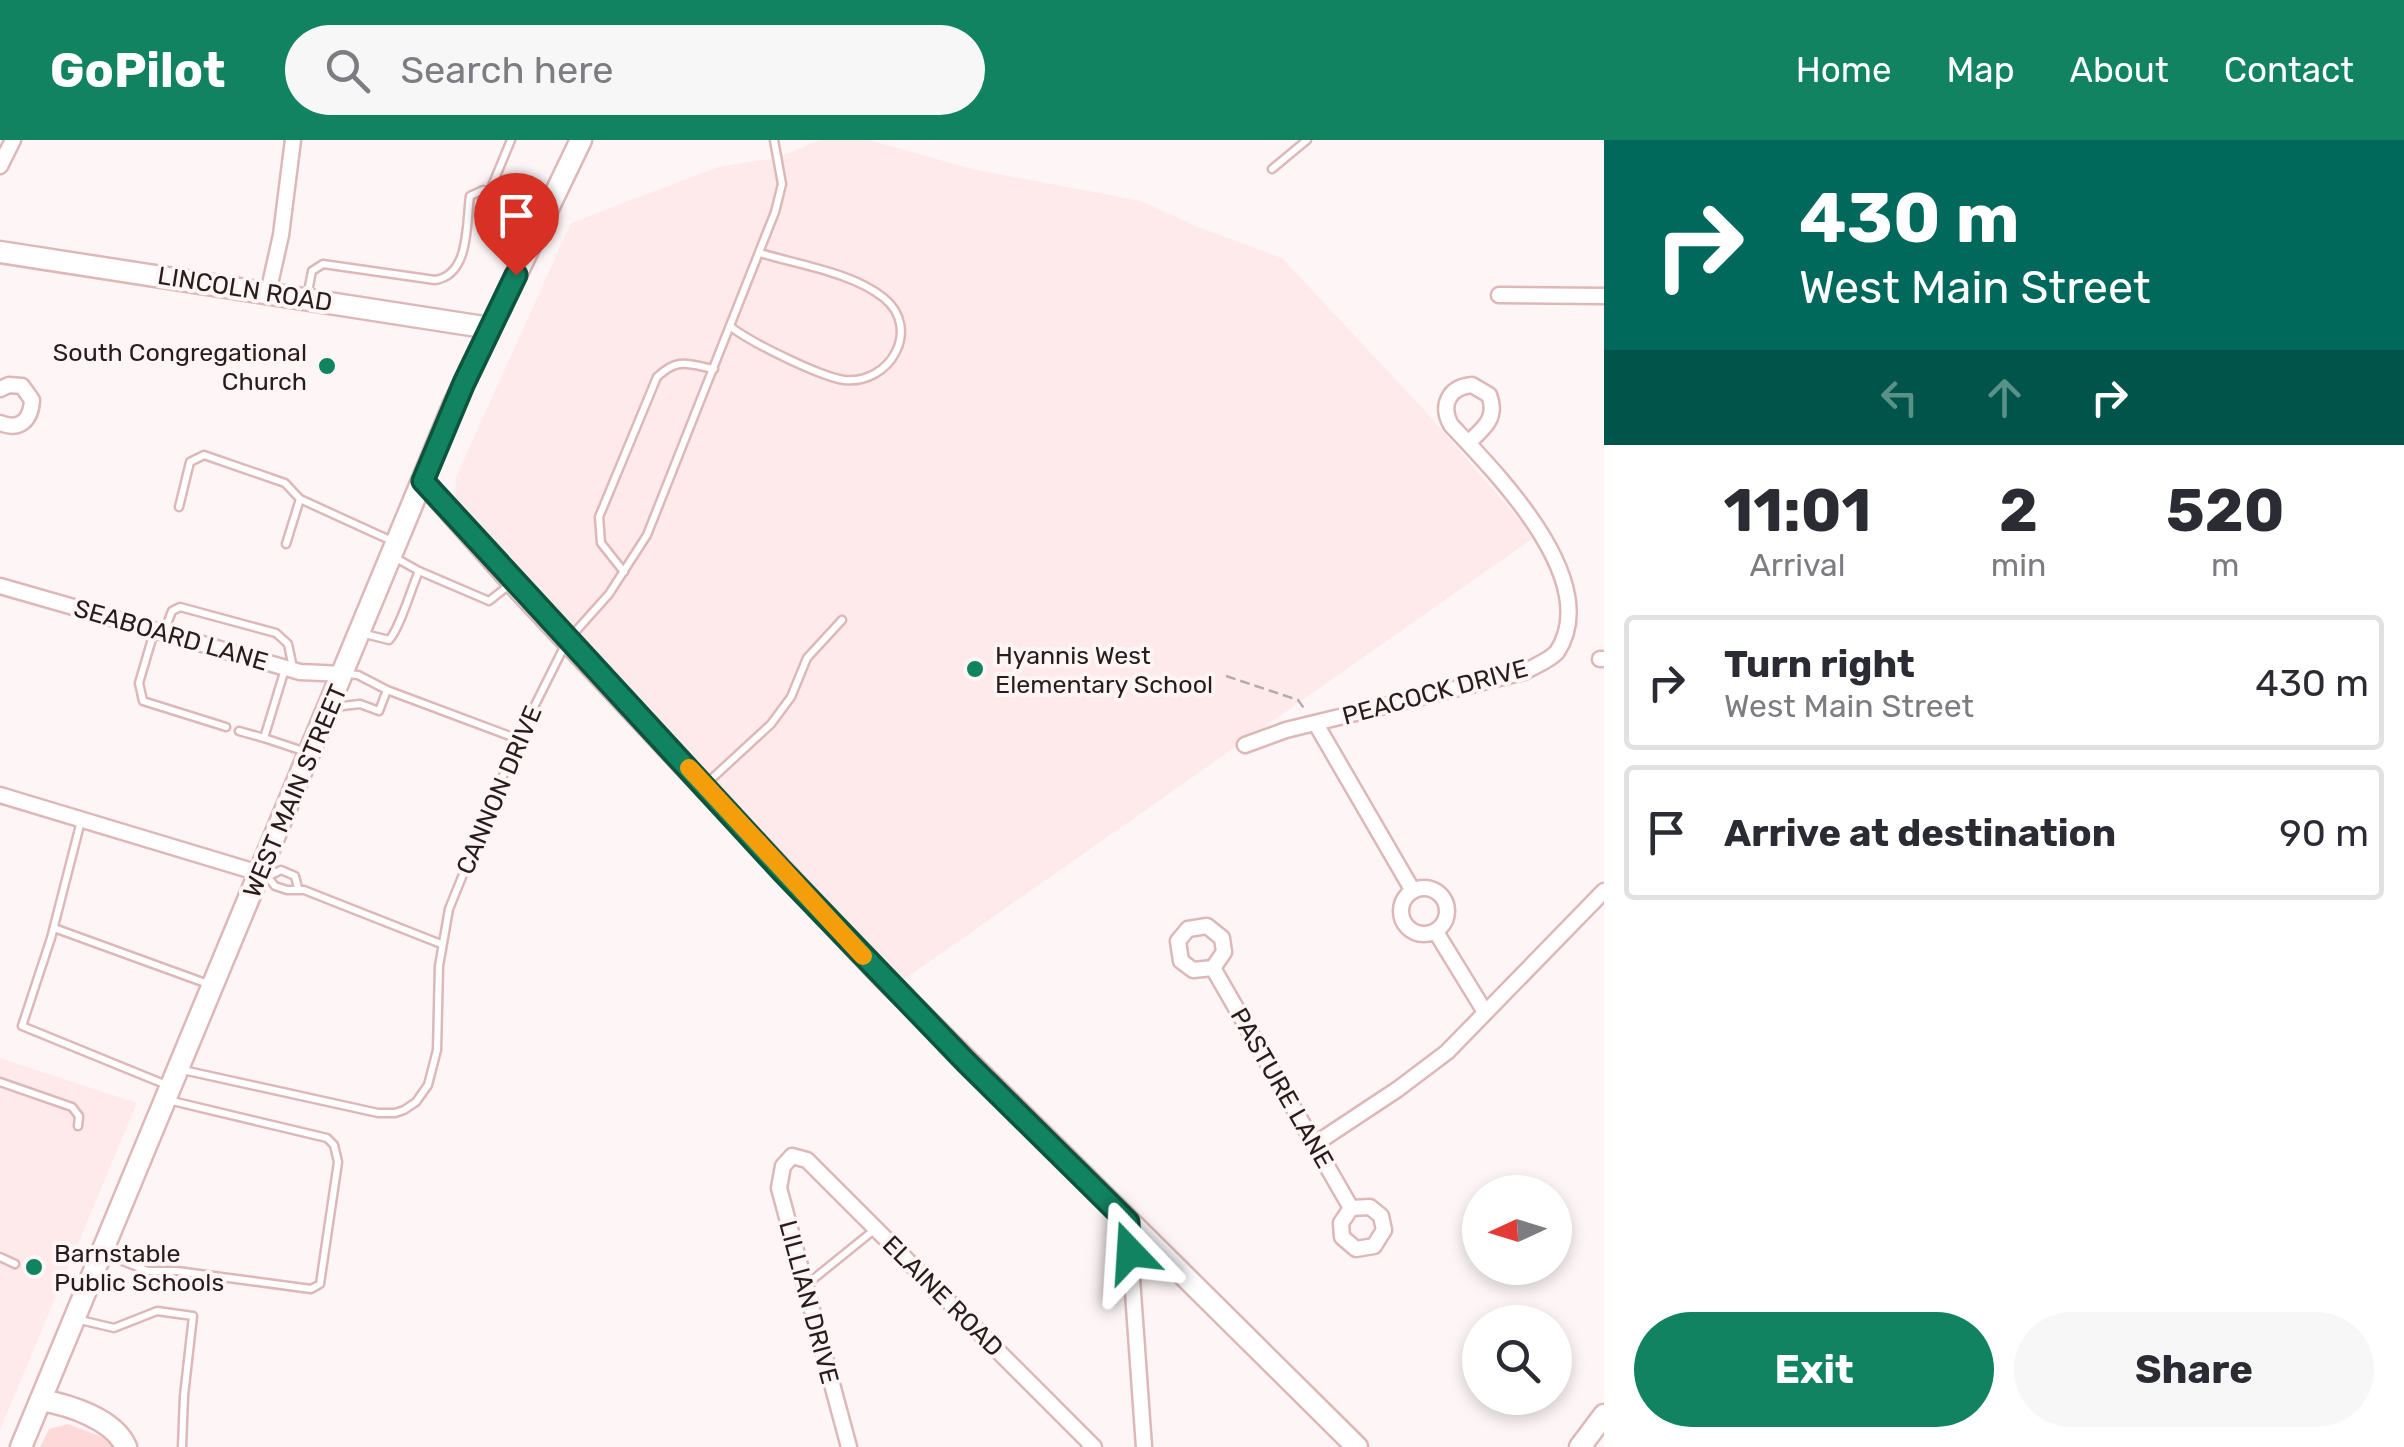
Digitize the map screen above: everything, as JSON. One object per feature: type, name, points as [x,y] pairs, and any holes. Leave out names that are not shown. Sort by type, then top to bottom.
[{"type":"street","points":[[0,166],[13,140]]},
{"type":"street","points":[[268,293],[281,235],[293,140]]},
{"type":"street","name":"WEST MAIN STREET","points":[[21,1447],[212,985],[264,874],[423,481],[490,328],[582,140]]},
{"type":"street","name":"LINCOLN ROAD","points":[[0,252],[490,328]]},
{"type":"street","points":[[1500,296],[1604,296]]},
{"type":"street","points":[[0,388],[9,384],[22,386],[32,400],[25,422],[10,427],[0,423]]},
{"type":"street","name":"PEACOCK DRIVE","points":[[1244,744],[1524,672],[1554,655],[1561,646],[1568,633],[1572,608],[1567,574],[1554,542],[1468,443]]},
{"type":"street","points":[[423,481],[512,582],[868,962],[1357,1447]]},
{"type":"street","name":"SEABOARD LANE","points":[[0,586],[289,668],[344,674]]},
{"type":"street","points":[[1316,724],[1413,891]]},
{"type":"street","points":[[0,795],[264,874]]},
{"type":"street","points":[[1432,889],[1446,902],[1446,922],[1436,932],[1415,933],[1404,922],[1402,902],[1413,891],[1432,889]]},
{"type":"street","points":[[1315,1144],[1424,1071],[1604,891]]},
{"type":"street","points":[[1436,932],[1485,1012]]},
{"type":"street","name":"PASTURE LANE","points":[[1213,968],[1352,1208]]},
{"type":"street","name":"ELAINE ROAD","points":[[787,1158],[804,1157],[1094,1447]]},
{"type":"street","name":"LILLIAN DRIVE","points":[[787,1158],[782,1166],[780,1188],[849,1447]]},
{"type":"street","points":[[1128,1222],[1144,1447]]},
{"type":"street","points":[[41,1400],[91,1417],[116,1431],[126,1447]]},
{"type":"street","points":[[1580,1447],[1604,1415]]},
{"type":"lane","points":[[489,193],[511,140]]},
{"type":"lane","name":"CANNON DRIVE","points":[[171,1085],[394,1114],[422,1094],[435,1068],[442,944],[449,909],[518,739],[567,641],[624,572],[647,535],[732,327],[782,184],[774,140]]},
{"type":"lane","points":[[1272,168],[1307,140]]},
{"type":"lane","points":[[307,298],[312,271],[323,264],[435,280],[456,272],[470,196],[476,190],[542,218]]},
{"type":"lane","points":[[732,327],[747,340],[844,380],[868,378],[884,370],[896,355],[902,332],[899,314],[882,297],[850,280],[760,252]]},
{"type":"lane","points":[[624,572],[602,543],[599,517],[658,377],[670,366],[682,363],[714,370]]},
{"type":"lane","points":[[179,507],[190,462],[204,455],[285,483],[300,499],[395,550],[419,570],[489,600],[512,582]]},
{"type":"lane","points":[[286,544],[300,499]]},
{"type":"lane","points":[[361,634],[378,640],[394,636],[419,570]]},
{"type":"lane","points":[[226,727],[143,701],[140,684],[159,632],[172,611],[180,607],[276,632],[288,644],[289,668],[264,738]]},
{"type":"lane","points":[[705,785],[770,724],[791,697],[807,658],[842,620]]},
{"type":"lane","points":[[344,674],[358,675],[387,690],[518,739]]},
{"type":"lane","points":[[331,707],[360,704],[378,711],[387,690]]},
{"type":"lane","points":[[239,731],[312,754]]},
{"type":"lane","points":[[82,819],[54,928],[22,1026],[171,1085],[327,1138],[334,1145],[338,1162],[320,1284],[311,1289],[178,1271],[148,1271],[101,1252]]},
{"type":"lane","points":[[264,874],[281,870],[296,876],[298,888]]},
{"type":"lane","points":[[264,874],[276,886],[298,888],[442,944]]},
{"type":"lane","points":[[54,928],[212,985]]},
{"type":"lane","points":[[0,1082],[72,1107],[78,1112],[78,1126]]},
{"type":"lane","points":[[805,1286],[876,1228]]},
{"type":"lane","points":[[0,1257],[15,1264]]},
{"type":"lane","points":[[75,1318],[114,1328],[157,1312],[193,1316],[182,1447]]},
{"type":"path","points":[[1226,676],[1298,700],[1316,724]]},
{"type":"shaded area","name":"Hyannis West Elementary School","points":[[820,140],[869,140],[972,169],[1141,201],[1282,258],[1427,413],[1532,539],[902,981],[726,800],[457,508],[455,500],[456,477],[571,223],[718,167],[776,158]]},
{"type":"shaded area","name":"Barnstable Public Schools","points":[[0,1058],[137,1103],[0,1430]]},
{"type":"shaded area","points":[[68,1424],[102,1437],[113,1447],[40,1447],[49,1429]]},
{"type":"slow traffic","points":[[689,768],[863,956]]},
{"type":"place","name":"South Congregational Church","points":[[327,366]]},
{"type":"place","name":"Hyannis West Elementary School","points":[[975,669]]},
{"type":"place","name":"Barnstable Public Schools","points":[[34,1267]]},
{"type":"route","points":[[516,275],[423,481],[782,871],[966,1062],[1128,1222],[1130,1252]]}]
